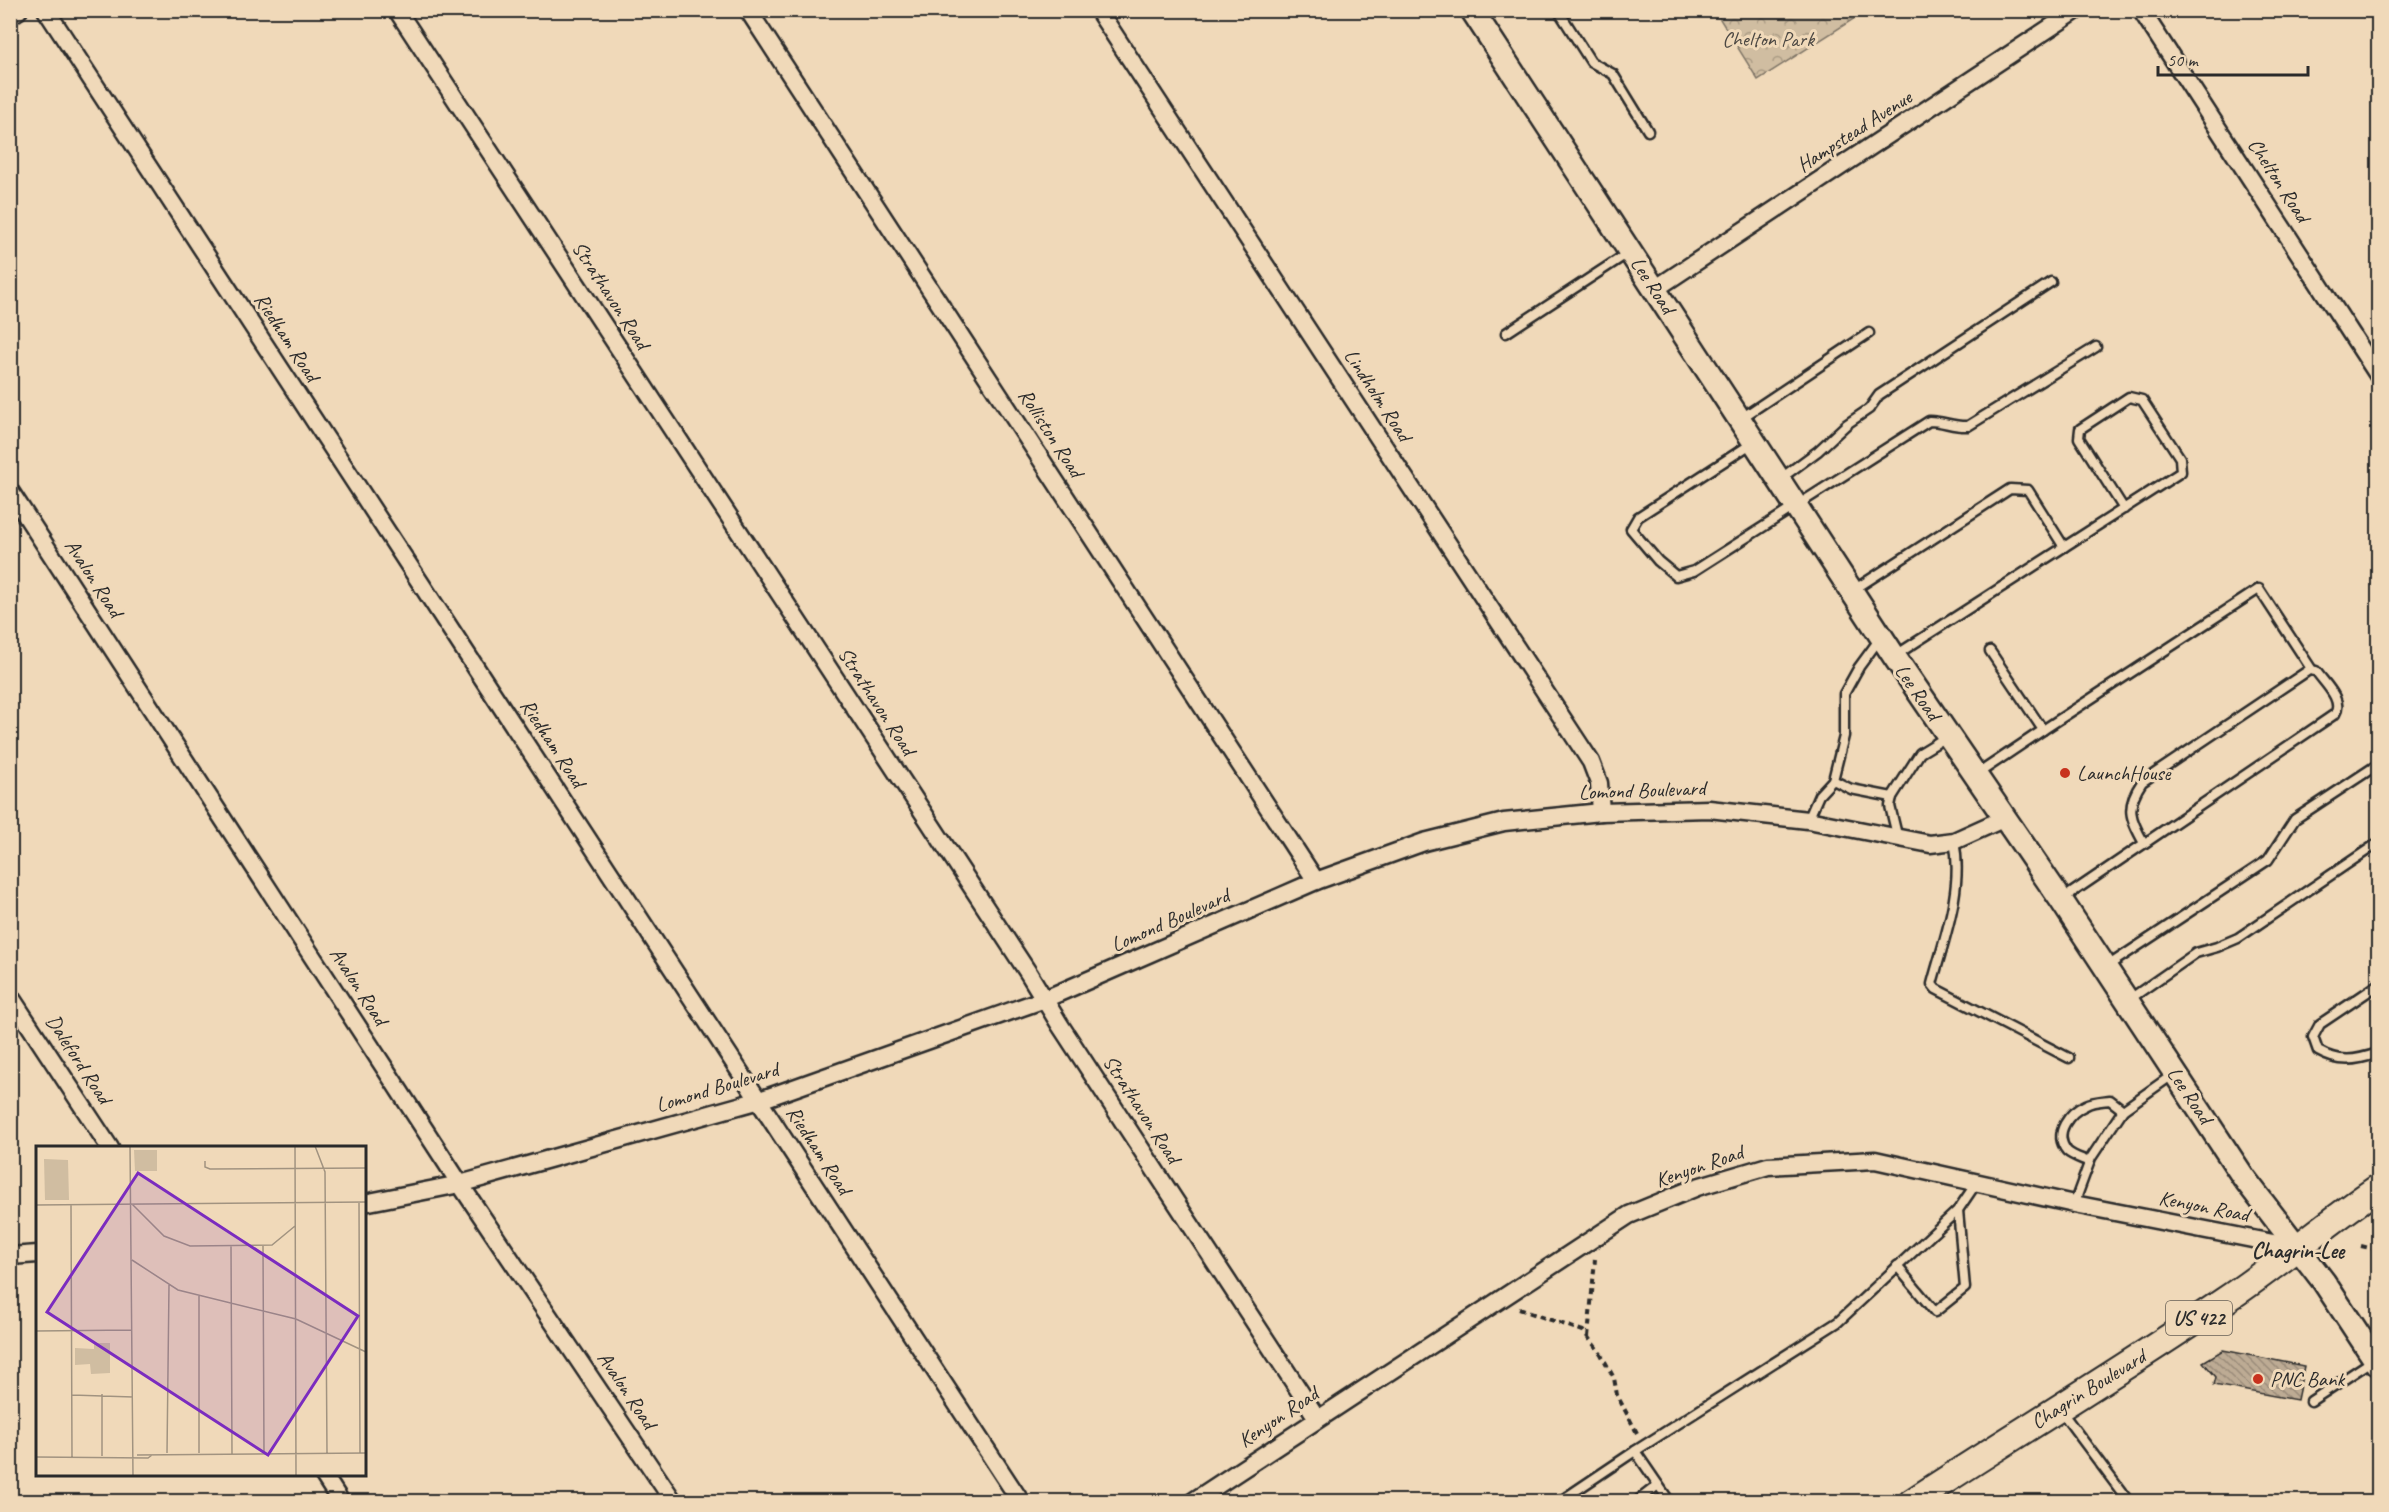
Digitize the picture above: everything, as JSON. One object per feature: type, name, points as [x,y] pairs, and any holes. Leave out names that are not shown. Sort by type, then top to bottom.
[{"type":"main road","name":"Lee Road","points":[[1477,12],[1894,656],[2061,900],[2244,1178],[2324,1281],[2377,1361]]},
{"type":"main road","name":"Chagrin Boulevard","points":[[1912,1502],[2224,1301],[2379,1188]]},
{"type":"street","points":[[10,16],[19,10]]},
{"type":"street","name":"Riedham Road","points":[[46,10],[1021,1502]]},
{"type":"street","name":"Strathavon Road","points":[[397,10],[1317,1418]]},
{"type":"street","name":"Rolliston Road","points":[[748,10],[1316,881]]},
{"type":"street","name":"Lindholm Road","points":[[1098,10],[1591,762],[1599,783],[1600,812]]},
{"type":"street","name":"Hampstead Avenue","points":[[1655,289],[2077,10]]},
{"type":"street","name":"Chelton Road","points":[[2141,10],[2379,375]]},
{"type":"street","name":"Avalon Road","points":[[10,491],[460,1184],[674,1502]]},
{"type":"street","name":"Lomond Boulevard","points":[[366,1203],[460,1184],[760,1100],[1045,999],[1316,881],[1424,842],[1504,822],[1600,812],[1709,809],[1808,820],[1921,843],[1954,842],[2006,818]]},
{"type":"street","name":"Daleford Road","points":[[10,996],[109,1146]]},
{"type":"street","name":"Kenyon Road","points":[[1192,1502],[1629,1215],[1698,1187],[1768,1166],[1875,1160],[2074,1204],[2298,1248]]},
{"type":"street","points":[[10,1256],[36,1254]]},
{"type":"street","points":[[324,1476],[341,1502]]},
{"type":"lane","points":[[1558,10],[1591,62],[1612,74],[1648,131]]},
{"type":"lane","points":[[1506,333],[1631,251]]},
{"type":"lane","points":[[1779,480],[1818,451],[1847,424],[1869,409],[1879,395],[2051,282]]},
{"type":"lane","points":[[1740,419],[1869,333]]},
{"type":"lane","points":[[1754,441],[1638,517],[1631,529],[1658,561],[1676,576],[1694,572],[1929,421],[1940,421],[1957,427],[1968,426],[2096,347]]},
{"type":"lane","points":[[1894,656],[2124,509],[2181,472],[2180,458],[2142,400],[2129,397],[2080,429],[2079,438],[2124,509]]},
{"type":"lane","points":[[1852,592],[2010,489],[2028,490],[2064,547]]},
{"type":"lane","points":[[1976,775],[2259,589],[2312,670],[2316,671],[2338,701],[2339,705],[2335,714],[2061,900]]},
{"type":"lane","points":[[1808,820],[1819,795],[1833,780],[1844,736],[1844,694],[1862,662],[1881,636]]},
{"type":"lane","points":[[1990,651],[2043,730]]},
{"type":"lane","points":[[2144,843],[2131,821],[2135,792],[2142,782],[2312,670]]},
{"type":"lane","points":[[1898,839],[1890,806],[1892,797],[1920,753],[1948,735]]},
{"type":"lane","points":[[2105,968],[2268,860],[2295,819],[2374,767]]},
{"type":"lane","points":[[1833,780],[1851,789],[1892,797]]},
{"type":"lane","points":[[1954,842],[1959,863],[1951,915],[1932,984],[2069,1058]]},
{"type":"lane","points":[[2127,1001],[2196,953],[2217,948],[2238,938],[2379,843]]},
{"type":"lane","points":[[2379,985],[2320,1024],[2313,1037],[2318,1051],[2332,1059],[2359,1060],[2379,1053]]},
{"type":"lane","points":[[2074,1204],[2089,1162],[2123,1110],[2175,1073]]},
{"type":"lane","points":[[2089,1162],[2068,1152],[2062,1141],[2061,1133],[2070,1115],[2088,1103],[2110,1100],[2123,1110]]},
{"type":"lane","points":[[1559,1502],[1838,1322],[1958,1210],[1977,1182]]},
{"type":"lane","points":[[1897,1266],[1935,1312],[1965,1288],[1958,1210]]},
{"type":"lane","points":[[2311,1401],[2377,1361]]},
{"type":"lane","points":[[2059,1408],[2129,1502]]},
{"type":"lane","points":[[1635,1451],[1670,1502]]},
{"type":"lane","points":[[1636,1502],[1658,1485]]},
{"type":"path","points":[[2361,1246],[2378,1248],[2379,1257]]},
{"type":"path","points":[[1588,1338],[1595,1259]]},
{"type":"path","points":[[1519,1309],[1583,1331],[1601,1354],[1614,1378],[1617,1395],[1637,1433]]},
{"type":"green space","name":"Chelton Park","points":[[1715,11],[1866,11],[1758,80]]},
{"type":"building","name":"PNC Bank","points":[[2223,1350],[2304,1366],[2297,1400],[2214,1385],[2216,1377],[2203,1362]]},
{"type":"place","name":"LaunchHouse","points":[[2065,773]]},
{"type":"place","name":"PNC Bank","points":[[2258,1379]]},
{"type":"district","name":"Chagrin-Lee","points":[[2298,1250]]}]
